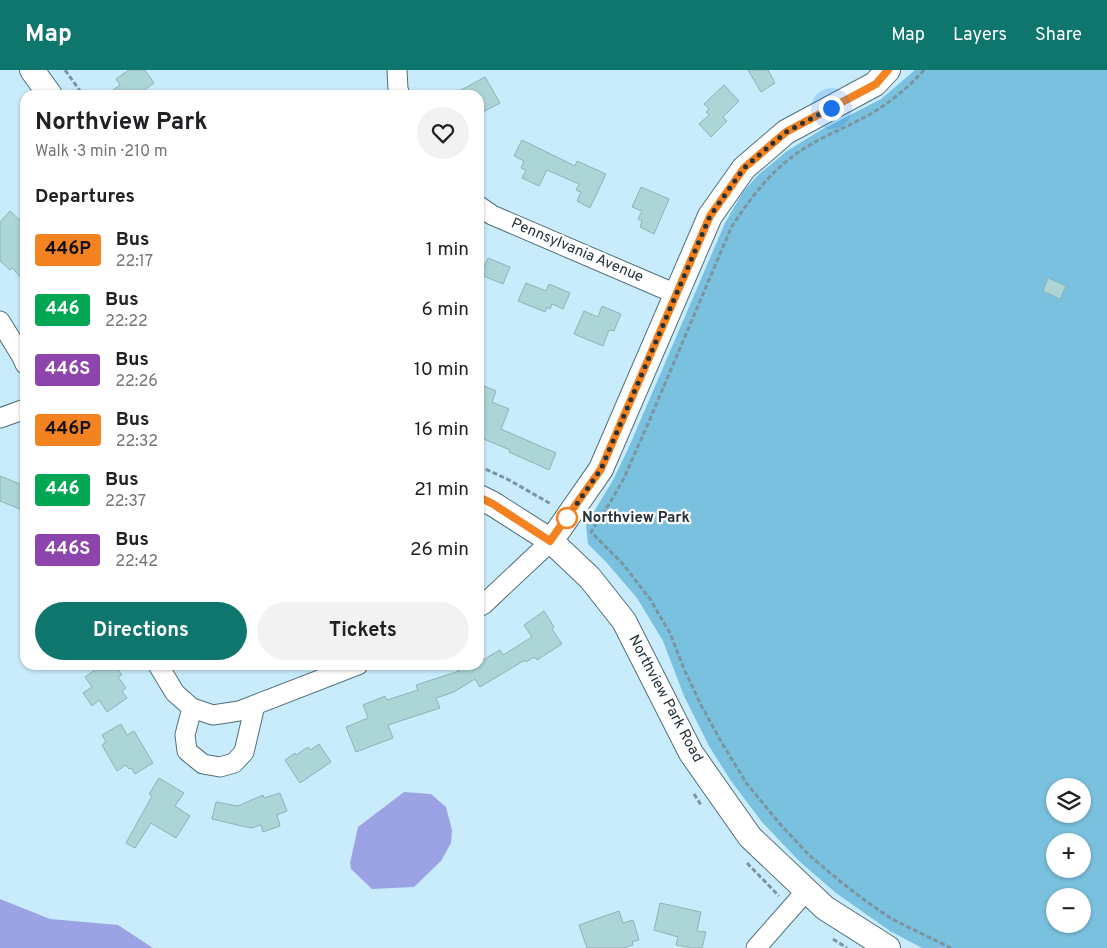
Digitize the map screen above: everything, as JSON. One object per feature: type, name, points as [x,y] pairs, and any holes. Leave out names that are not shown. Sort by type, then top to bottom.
[{"type":"street","points":[[32,70],[46,90]]},
{"type":"street","points":[[397,70],[398,90]]},
{"type":"street","points":[[484,604],[550,541],[601,469],[710,216],[744,168],[786,132],[876,84],[888,70]]},
{"type":"street","name":"Pennsylvania Avenue","points":[[484,209],[492,215],[676,294]]},
{"type":"street","points":[[0,321],[20,354]]},
{"type":"street","points":[[0,418],[20,411]]},
{"type":"street","name":"Northview Park Road","points":[[484,500],[550,541],[590,578],[624,621],[691,753],[750,837],[825,908],[888,948]]},
{"type":"street","points":[[161,670],[175,693],[192,708],[213,715],[239,711],[345,670]]},
{"type":"street","points":[[192,708],[185,735],[187,751],[203,764],[220,767],[234,763],[244,752],[255,705]]},
{"type":"street","points":[[756,948],[807,890]]},
{"type":"path","points":[[65,70],[79,90]]},
{"type":"path","points":[[924,70],[908,86],[869,115],[821,138],[795,154],[769,176],[745,206],[730,228],[624,478],[591,532],[622,563],[650,599],[670,633],[701,705],[722,743],[747,784],[780,824],[809,855],[867,902],[892,919],[951,948]]},
{"type":"path","points":[[484,468],[551,504]]},
{"type":"shaded area","name":"Northview Park","points":[[915,70],[1107,70],[1107,948],[922,948],[890,931],[836,893],[799,861],[762,822],[731,781],[709,746],[684,696],[663,641],[637,598],[588,544],[586,525],[613,480],[629,447],[725,223],[743,192],[758,175],[787,151],[821,130],[881,99]]},
{"type":"shaded area","points":[[404,792],[431,794],[446,807],[452,830],[451,843],[441,861],[414,887],[372,889],[351,869],[350,863],[358,827]]},
{"type":"shaded area","points":[[0,899],[50,919],[118,925],[153,948],[0,948]]},
{"type":"building","points":[[129,70],[145,70],[154,83],[145,90],[113,90],[120,85],[116,79]]},
{"type":"building","points":[[748,70],[768,70],[775,83],[761,92]]},
{"type":"building","points":[[485,77],[500,103],[484,111],[484,90],[461,90]]},
{"type":"building","points":[[724,85],[739,101],[723,117],[727,121],[711,137],[699,124],[709,115],[706,112],[709,109],[704,104]]},
{"type":"building","points":[[522,140],[575,166],[577,161],[606,174],[590,208],[577,201],[581,192],[576,190],[579,184],[547,170],[539,186],[522,178],[526,170],[521,168],[524,161],[514,156]]},
{"type":"building","points":[[641,187],[669,199],[654,234],[640,227],[642,221],[638,219],[642,211],[632,207]]},
{"type":"building","points":[[10,211],[20,220],[20,277],[12,268],[10,270],[0,261],[0,222]]},
{"type":"building","points":[[488,258],[510,267],[503,284],[484,276],[484,268]]},
{"type":"building","points":[[1048,278],[1066,286],[1060,299],[1043,291]]},
{"type":"building","points":[[526,283],[546,291],[549,284],[570,293],[563,309],[552,304],[550,309],[547,307],[545,312],[518,301]]},
{"type":"building","points":[[602,306],[621,314],[614,331],[609,330],[603,346],[574,334],[584,311],[598,317]]},
{"type":"building","points":[[484,386],[496,391],[492,402],[509,409],[501,429],[556,453],[549,470],[509,452],[510,450],[484,439]]},
{"type":"building","points":[[0,476],[20,484],[20,509],[0,501]]},
{"type":"building","points":[[544,611],[554,627],[552,629],[562,644],[537,660],[534,657],[526,662],[525,660],[480,687],[475,679],[454,692],[436,698],[440,708],[388,725],[393,738],[356,752],[346,727],[368,718],[363,705],[385,696],[387,700],[418,690],[416,685],[458,670],[484,670],[484,659],[500,650],[503,655],[532,637],[524,625]]},
{"type":"building","points":[[95,670],[118,670],[122,675],[118,677],[126,688],[122,691],[127,698],[107,712],[99,700],[92,706],[83,693],[92,687],[85,677]]},
{"type":"building","points":[[121,724],[127,735],[134,731],[153,763],[135,774],[126,765],[117,771],[102,745],[106,742],[102,735]]},
{"type":"building","points":[[319,744],[331,762],[300,783],[285,760],[295,753],[296,755],[308,747],[310,750]]},
{"type":"building","points":[[159,778],[184,793],[175,806],[190,816],[176,838],[151,823],[135,848],[126,843],[152,796],[149,794]]},
{"type":"building","points":[[280,793],[287,811],[277,815],[280,826],[263,832],[261,825],[251,828],[212,819],[216,802],[238,806],[263,795],[264,798]]},
{"type":"building","points":[[660,903],[701,912],[697,931],[706,932],[702,948],[676,945],[678,937],[654,930]]},
{"type":"building","points":[[619,911],[623,923],[633,920],[639,940],[632,942],[633,945],[623,948],[587,948],[579,925]]},
{"type":"bus line","name":"446P","points":[[484,500],[550,541],[601,469],[710,216],[744,168],[786,132],[876,84],[888,70]]},
{"type":"place","name":"Northview Park","points":[[567,518]]},
{"type":"route","points":[[567,518],[601,469],[710,216],[744,168],[786,132],[831,108]]}]
